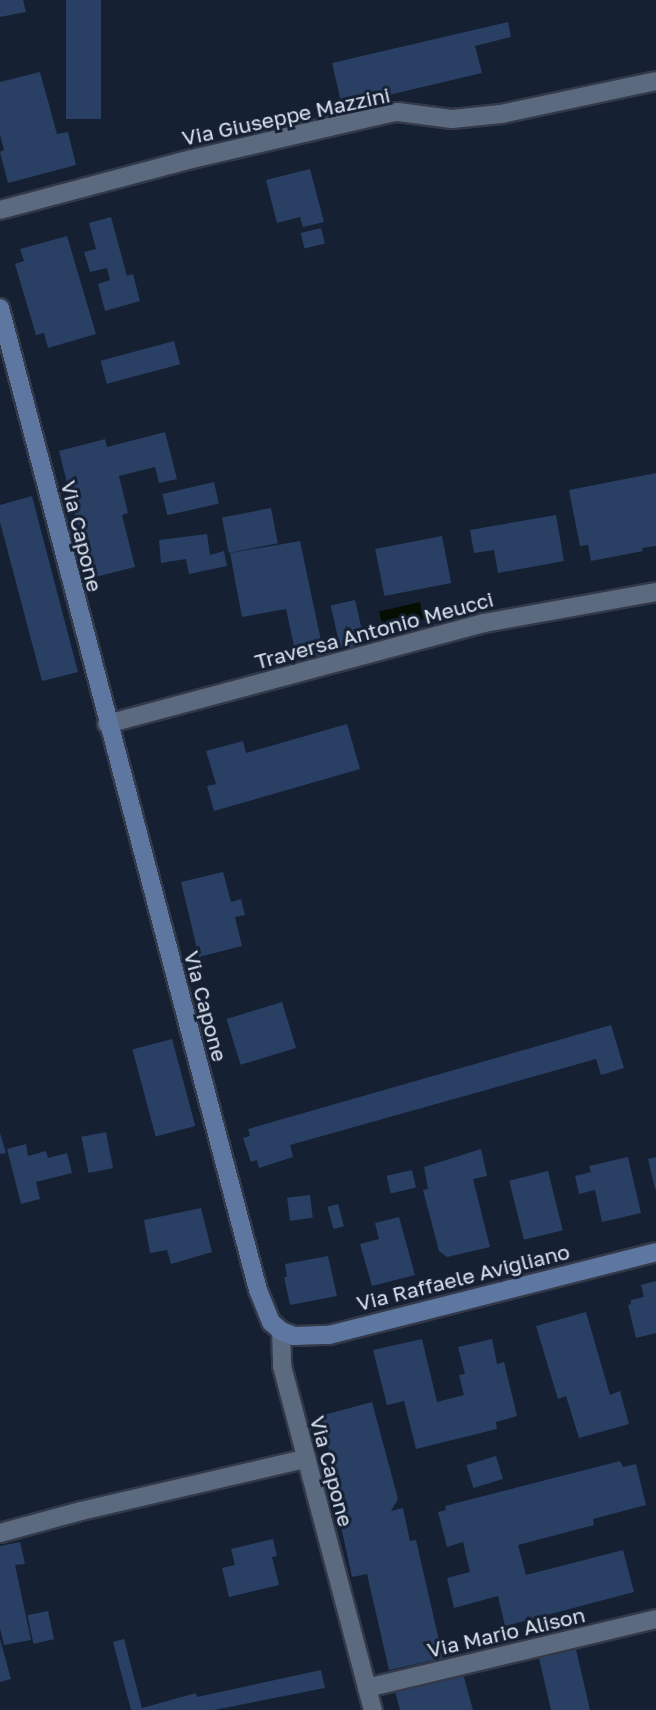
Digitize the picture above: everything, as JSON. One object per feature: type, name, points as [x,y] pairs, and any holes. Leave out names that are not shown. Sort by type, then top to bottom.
[{"type":"street","name":"Via Giuseppe Mazzini","points":[[0,210],[192,159],[385,114],[398,112],[452,119],[501,114],[656,81]]},
{"type":"street","name":"Via Capone","points":[[0,308],[107,724],[258,1290],[267,1314],[281,1331],[282,1366],[373,1710]]},
{"type":"street","name":"Traversa Antonio Meucci","points":[[107,724],[484,623],[656,592]]},
{"type":"street","name":"Via Raffaele Avigliano","points":[[281,1331],[294,1336],[329,1335],[656,1252]]},
{"type":"street","points":[[0,1533],[81,1511],[305,1459]]},
{"type":"street","name":"Via Mario Alison","points":[[367,1688],[656,1619]]},
{"type":"shaded area","points":[[420,602],[424,620],[383,629],[379,611]]},
{"type":"building","points":[[0,0],[23,0],[26,12],[0,17]]},
{"type":"building","points":[[66,0],[101,0],[101,119],[66,119]]},
{"type":"building","points":[[508,22],[511,37],[475,46],[482,73],[342,106],[332,63]]},
{"type":"building","points":[[40,72],[57,134],[68,132],[76,165],[8,183],[0,152],[4,150],[0,135],[0,82]]},
{"type":"building","points":[[310,169],[324,222],[303,227],[300,217],[277,223],[266,180]]},
{"type":"building","points":[[111,217],[127,276],[133,274],[140,301],[105,311],[98,284],[110,280],[107,268],[90,272],[84,252],[96,249],[89,223]]},
{"type":"building","points":[[321,228],[325,244],[304,249],[301,233]]},
{"type":"building","points":[[67,236],[96,334],[48,348],[44,333],[36,335],[15,264],[24,261],[20,249]]},
{"type":"building","points":[[174,341],[180,364],[107,384],[101,361]]},
{"type":"building","points":[[165,432],[177,479],[159,483],[155,467],[119,476],[128,513],[122,515],[135,567],[91,578],[59,451],[105,439],[107,447]]},
{"type":"building","points":[[656,473],[656,546],[642,548],[643,551],[591,561],[588,545],[580,546],[569,490]]},
{"type":"building","points":[[214,482],[219,503],[167,515],[162,494]]},
{"type":"building","points":[[32,496],[78,672],[42,681],[0,522],[0,505]]},
{"type":"building","points":[[271,508],[278,543],[229,553],[222,518]]},
{"type":"building","points":[[556,515],[564,561],[498,573],[494,550],[474,553],[470,530]]},
{"type":"building","points":[[207,534],[210,555],[224,551],[227,566],[189,574],[186,559],[161,563],[159,540]]},
{"type":"building","points":[[442,536],[451,583],[384,596],[375,549]]},
{"type":"building","points":[[300,541],[324,655],[297,660],[286,609],[242,617],[230,553]]},
{"type":"building","points":[[355,600],[365,645],[341,650],[331,606]]},
{"type":"building","points":[[347,724],[360,769],[214,811],[207,786],[216,784],[206,751],[243,741],[246,753]]},
{"type":"building","points":[[223,872],[231,902],[241,899],[245,915],[235,917],[242,946],[199,957],[181,882]]},
{"type":"building","points":[[282,1002],[296,1048],[241,1065],[227,1019]]},
{"type":"building","points":[[611,1025],[624,1068],[601,1075],[596,1059],[290,1145],[293,1157],[259,1168],[257,1160],[251,1162],[243,1138],[250,1136],[248,1129]]},
{"type":"building","points":[[172,1039],[195,1126],[156,1137],[132,1050]]},
{"type":"building","points":[[106,1132],[113,1168],[89,1173],[81,1137]]},
{"type":"building","points":[[0,1133],[6,1153],[0,1154]]},
{"type":"building","points":[[26,1144],[28,1156],[46,1151],[48,1158],[67,1153],[72,1173],[36,1182],[40,1199],[21,1204],[7,1149]]},
{"type":"building","points":[[481,1149],[487,1176],[473,1179],[490,1247],[447,1257],[439,1251],[423,1190],[428,1189],[424,1167]]},
{"type":"building","points":[[628,1157],[641,1213],[602,1222],[595,1190],[579,1194],[575,1176],[591,1172],[589,1166]]},
{"type":"building","points":[[656,1157],[656,1189],[655,1189],[648,1159]]},
{"type":"building","points":[[412,1170],[416,1188],[391,1193],[387,1176]]},
{"type":"building","points":[[548,1171],[563,1230],[524,1240],[509,1181]]},
{"type":"building","points":[[310,1195],[313,1218],[290,1221],[287,1198]]},
{"type":"building","points":[[338,1204],[344,1226],[333,1229],[327,1207]]},
{"type":"building","points":[[201,1208],[212,1252],[171,1264],[167,1250],[150,1253],[144,1220]]},
{"type":"building","points":[[399,1217],[415,1275],[372,1286],[360,1244],[379,1239],[375,1223]]},
{"type":"building","points":[[328,1256],[337,1296],[290,1305],[284,1277],[287,1277],[285,1264]]},
{"type":"building","points":[[656,1281],[656,1333],[636,1338],[628,1305],[631,1304],[631,1300],[644,1297],[641,1285]]},
{"type":"building","points":[[586,1312],[610,1395],[620,1391],[629,1424],[579,1438],[566,1396],[558,1399],[536,1326]]},
{"type":"building","points":[[422,1339],[437,1402],[464,1395],[459,1375],[465,1374],[458,1347],[492,1339],[497,1364],[504,1362],[517,1416],[496,1422],[497,1429],[416,1449],[404,1401],[387,1405],[373,1350]]},
{"type":"building","points":[[372,1402],[398,1499],[391,1511],[403,1508],[410,1541],[416,1540],[443,1658],[389,1670],[367,1574],[352,1577],[340,1522],[353,1520],[345,1511],[320,1416]]},
{"type":"building","points":[[496,1456],[503,1479],[473,1488],[466,1465]]},
{"type":"building","points":[[620,1461],[623,1467],[636,1464],[646,1505],[593,1519],[594,1525],[518,1545],[526,1575],[623,1550],[634,1592],[505,1626],[498,1596],[454,1608],[447,1578],[470,1572],[463,1542],[447,1547],[438,1512],[446,1510],[445,1506]]},
{"type":"building","points":[[273,1539],[277,1556],[272,1557],[279,1585],[229,1597],[222,1568],[235,1565],[231,1549]]},
{"type":"building","points":[[20,1542],[25,1564],[15,1565],[31,1640],[4,1645],[0,1628],[0,1546]]},
{"type":"building","points":[[48,1611],[54,1639],[33,1644],[27,1615]]},
{"type":"building","points":[[0,1639],[11,1679],[0,1682]]},
{"type":"building","points":[[124,1639],[142,1708],[196,1693],[197,1697],[321,1670],[325,1688],[214,1710],[131,1710],[113,1642]]},
{"type":"building","points":[[575,1645],[590,1710],[551,1710],[538,1654]]},
{"type":"building","points":[[463,1674],[473,1710],[400,1710],[394,1688]]}]
